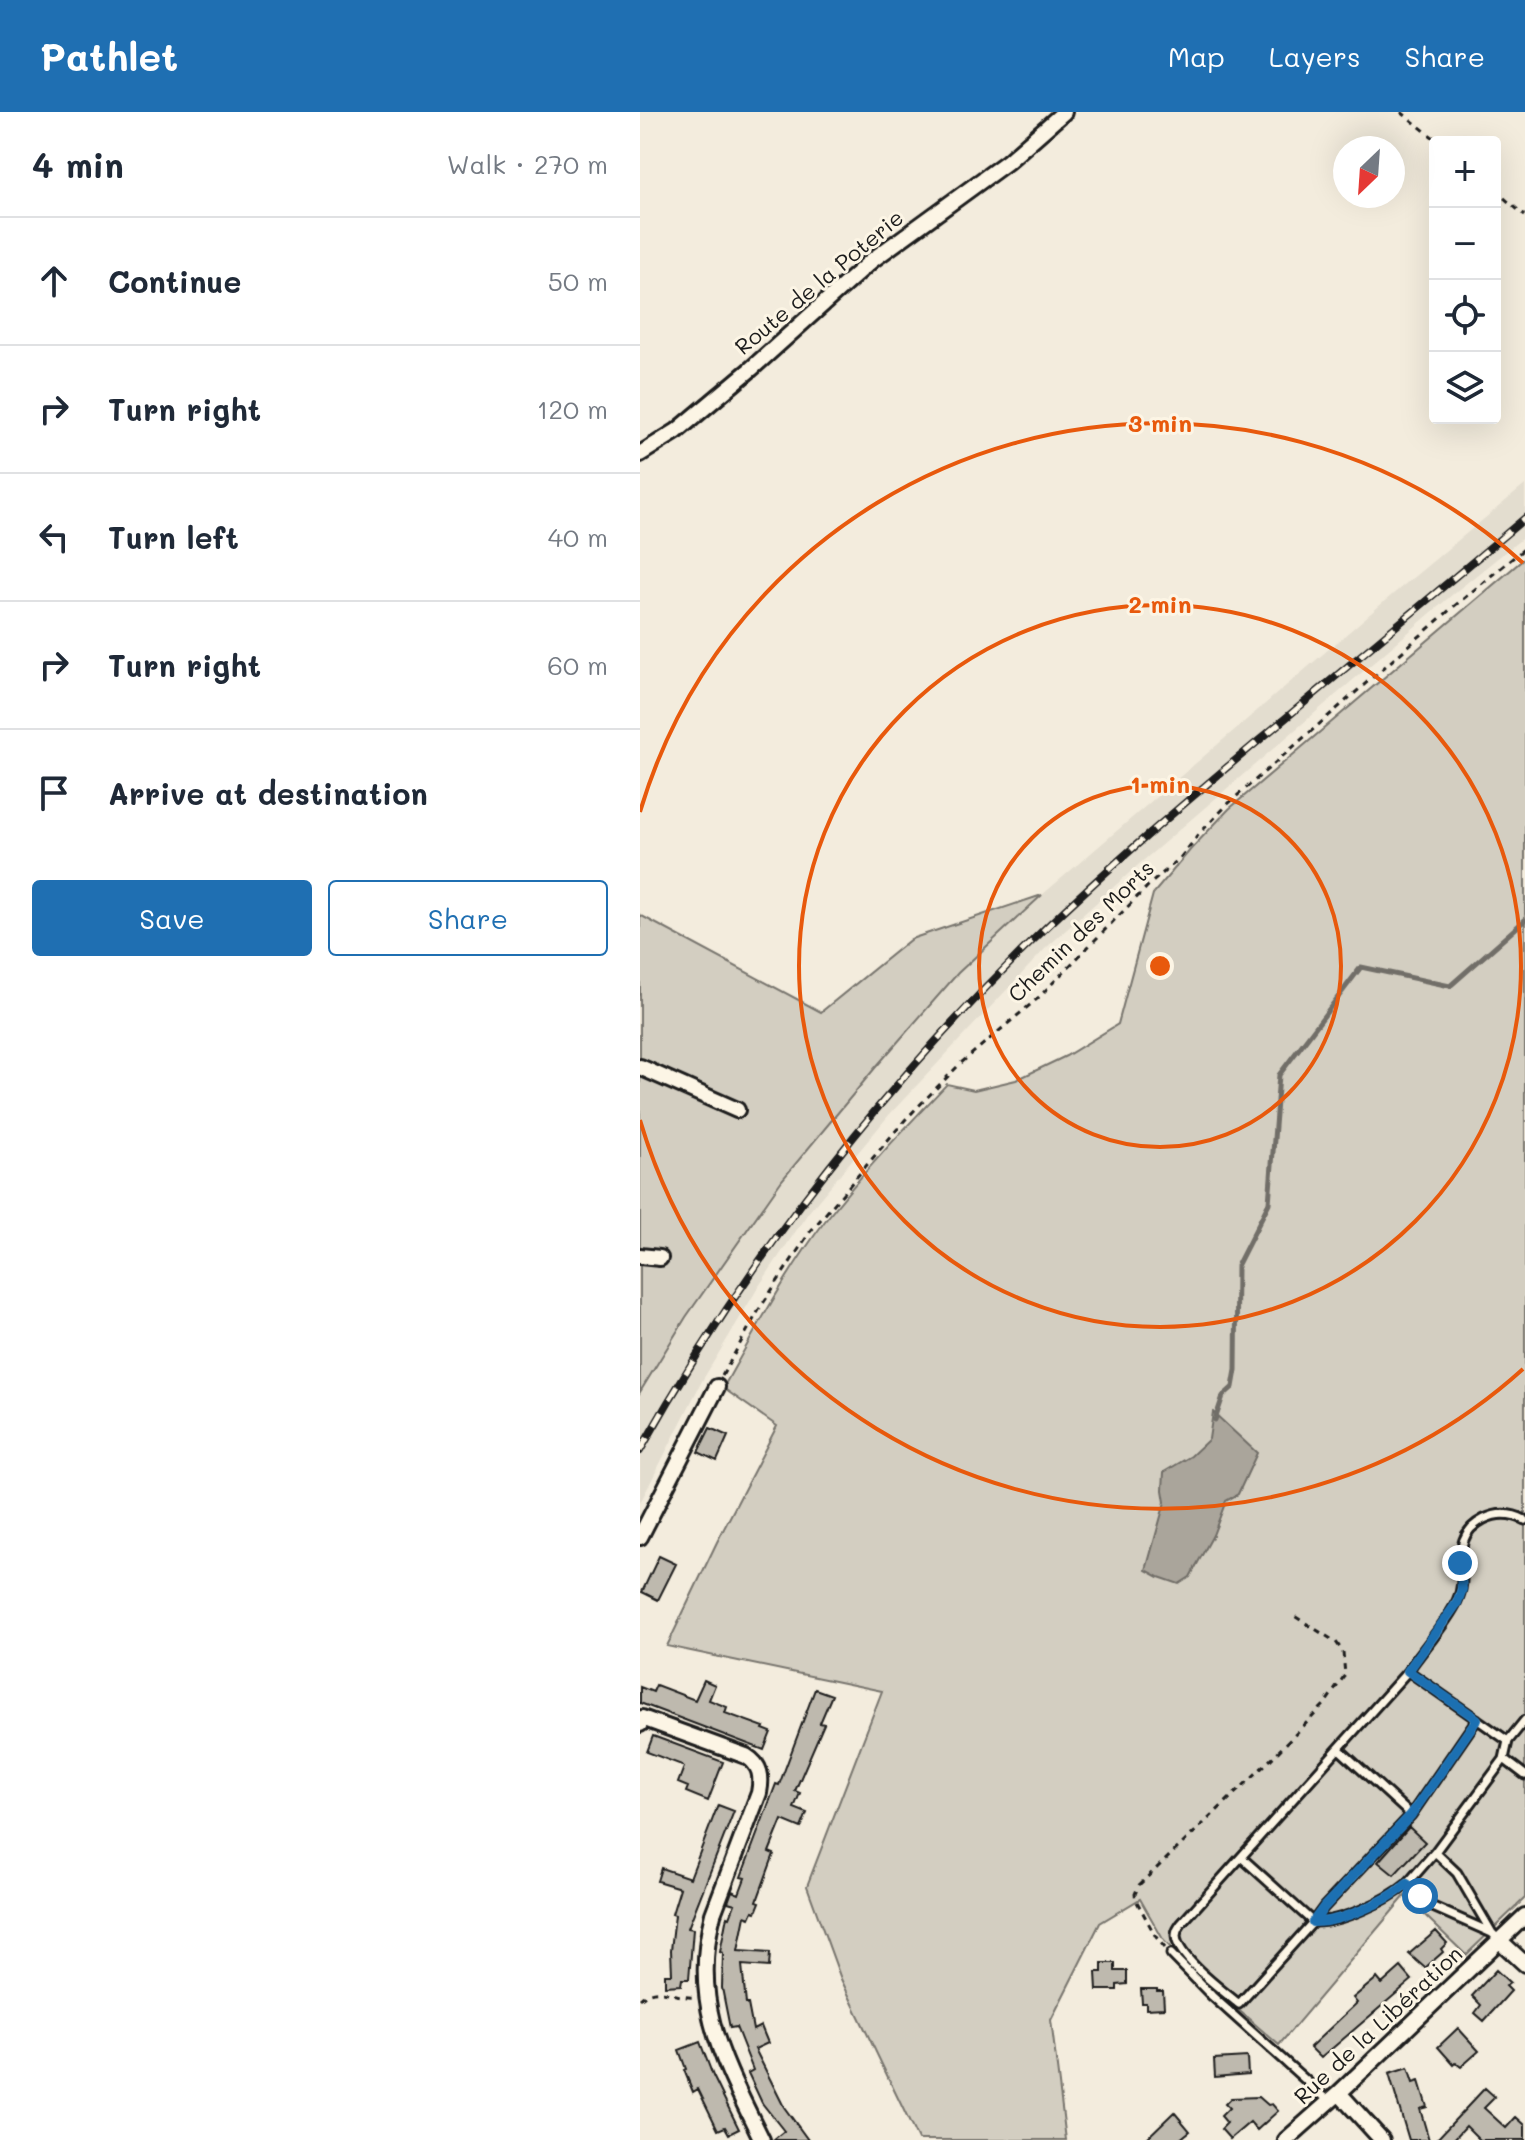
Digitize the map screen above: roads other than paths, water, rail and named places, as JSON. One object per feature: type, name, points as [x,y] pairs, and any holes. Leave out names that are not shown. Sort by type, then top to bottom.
[{"type":"street","name":"Route de la Poterie","points":[[640,454],[687,422],[751,369],[871,261],[1007,162],[1064,112]]},
{"type":"street","points":[[640,1067],[737,1110]]},
{"type":"street","points":[[640,1256],[660,1258]]},
{"type":"street","points":[[640,1537],[717,1387]]},
{"type":"street","points":[[641,1721],[746,1756],[756,1763],[760,1774],[759,1793],[710,1925],[706,1996],[722,2057],[762,2140]]},
{"type":"street","name":"Rue de la Libération","points":[[1286,2140],[1335,2097],[1496,1936],[1525,1916]]},
{"type":"street","points":[[1496,1936],[1525,1964]]},
{"type":"street","points":[[1335,2097],[1382,2140]]},
{"type":"lane","points":[[1477,1719],[1411,1815],[1324,1907],[1239,2004],[1206,1977],[1179,1945],[1177,1930],[1408,1671],[1457,1603],[1462,1589],[1461,1548],[1470,1530],[1481,1520],[1496,1514],[1511,1514],[1525,1520]]},
{"type":"lane","points":[[1408,1671],[1508,1741]]},
{"type":"lane","points":[[1241,1857],[1313,1922],[1331,1921],[1352,1914],[1407,1884],[1435,1852],[1504,1759],[1508,1741],[1525,1720]]},
{"type":"lane","points":[[1339,1749],[1411,1815]]},
{"type":"lane","points":[[1504,1759],[1525,1775]]},
{"type":"lane","points":[[1435,1852],[1457,1873],[1496,1936]]},
{"type":"lane","points":[[1407,1884],[1433,1907],[1496,1936]]},
{"type":"lane","points":[[1171,1954],[1205,1990],[1335,2097]]},
{"type":"waterway","points":[[1215,1420],[1223,1396],[1233,1387],[1236,1370],[1237,1266],[1269,1203],[1279,1075],[1361,967],[1450,986],[1525,920]]},
{"type":"railway","points":[[640,1451],[722,1316],[813,1188],[862,1126],[967,1008],[1052,922],[1146,836],[1525,518]]}]
